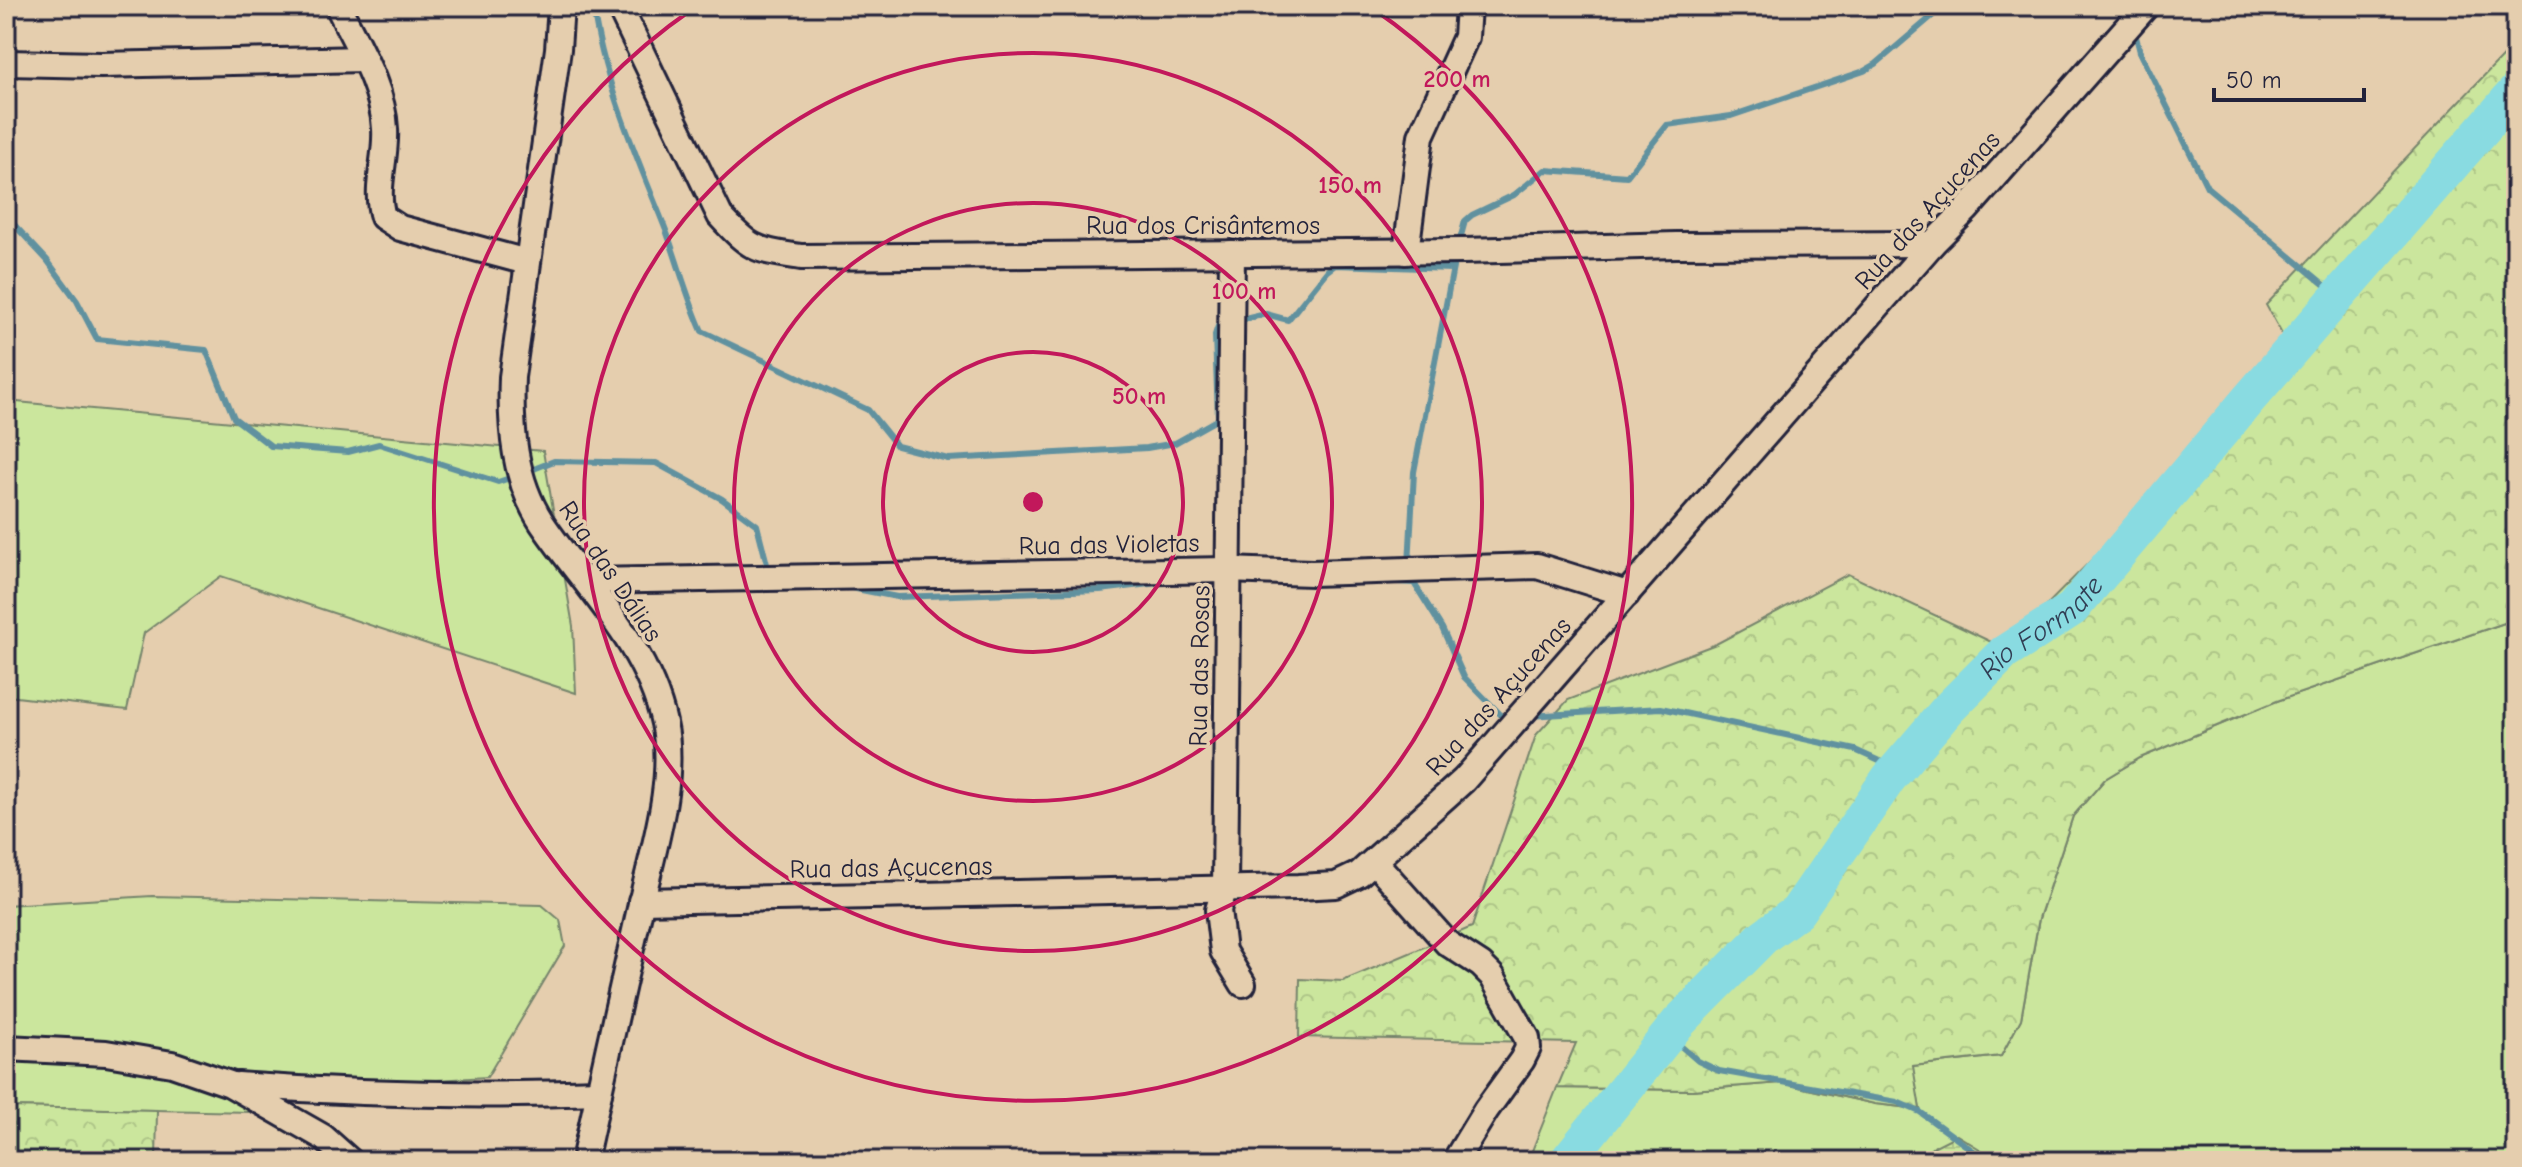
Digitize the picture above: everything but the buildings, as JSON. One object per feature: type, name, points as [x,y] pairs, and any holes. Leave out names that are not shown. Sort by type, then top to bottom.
[{"type":"street","points":[[338,6],[381,103],[385,126],[379,199],[383,217],[400,228],[527,262]]},
{"type":"street","name":"Rua das Dálias","points":[[561,6],[558,49],[512,377],[510,420],[517,459],[541,521],[588,581],[635,654],[656,698],[664,723],[667,752],[665,785],[584,1161]]},
{"type":"street","name":"Rua dos Crisântemos","points":[[619,6],[720,216],[740,238],[759,250],[801,257],[1932,244]]},
{"type":"street","points":[[1406,252],[1421,136],[1466,37],[1468,6]]},
{"type":"street","name":"Rua das Açucenas","points":[[641,901],[1336,885],[1359,874],[1464,780],[1932,244],[1966,210],[2146,6]]},
{"type":"street","points":[[6,63],[101,65],[364,59]]},
{"type":"street","name":"Rua das Rosas","points":[[1232,253],[1225,887],[1218,910],[1223,951],[1243,984]]},
{"type":"street","name":"Rua das Violetas","points":[[588,581],[1228,570],[1312,573],[1537,566],[1627,594]]},
{"type":"street","points":[[1375,862],[1447,943],[1492,976],[1527,1038],[1528,1048],[1522,1060],[1455,1161]]},
{"type":"street","points":[[6,1048],[106,1053],[172,1064],[230,1084],[323,1137],[350,1161]]},
{"type":"street","points":[[230,1084],[319,1091],[499,1096],[599,1092]]},
{"type":"green space","points":[[2516,42],[2516,619],[2277,701],[2140,758],[2105,779],[2073,816],[2039,918],[2021,1019],[2001,1056],[1913,1066],[1920,1109],[1875,1104],[1781,1083],[1692,1090],[1557,1088],[1576,1043],[1299,1037],[1300,979],[1343,981],[1472,927],[1536,735],[1568,700],[1716,644],[1848,574],[2004,648],[2294,356],[2266,305]]},
{"type":"green space","points":[[6,401],[543,451],[573,626],[576,693],[221,576],[144,633],[127,710],[8,696]]},
{"type":"green space","points":[[2516,619],[2516,1161],[1999,1161],[1986,1152],[1935,1145],[1918,1161],[1528,1161],[1557,1088],[1692,1090],[1781,1083],[1875,1104],[1920,1109],[1912,1066],[2001,1056],[2021,1019],[2039,919],[2073,816],[2105,779],[2140,758],[2277,701]]},
{"type":"green space","points":[[152,896],[542,905],[560,920],[565,946],[487,1077],[254,1091],[252,1112],[6,1107],[6,905]]},
{"type":"green space","points":[[6,1107],[157,1110],[156,1161],[6,1161]]},
{"type":"green space","points":[[1957,1135],[1999,1161],[1918,1161],[1935,1146]]},
{"type":"waterway","points":[[593,6],[614,93],[702,331],[868,410],[897,446],[948,459],[1147,448],[1175,443],[1218,419],[1215,335],[1218,326],[1225,324]]},
{"type":"waterway","points":[[1458,247],[1465,221],[1514,195],[1545,170],[1627,176],[1667,125],[1731,116],[1864,71],[1944,6]]},
{"type":"waterway","points":[[2134,29],[2140,52],[2207,187],[2338,296]]},
{"type":"waterway","name":"Rio Formate","points":[[1567,1161],[1678,1023],[1764,936],[1797,912],[1889,778],[1949,708],[2004,653],[2072,609],[2516,91]]},
{"type":"waterway","points":[[6,216],[47,260],[77,301],[97,339],[206,350],[234,418],[271,446],[348,452],[379,444],[498,482],[516,476]]},
{"type":"waterway","points":[[1409,565],[1414,472],[1455,257]]},
{"type":"waterway","points":[[1236,321],[1266,314],[1288,320],[1335,265],[1452,269]]},
{"type":"waterway","points":[[526,472],[554,461],[656,463],[722,499],[757,525],[769,572]]},
{"type":"waterway","points":[[1412,580],[1442,628],[1464,677],[1502,716],[1510,717]]},
{"type":"waterway","points":[[1397,582],[1413,583]]},
{"type":"waterway","points":[[846,587],[897,597],[1100,590],[1158,583]]},
{"type":"waterway","points":[[1529,716],[1661,708],[1855,750],[1897,769]]},
{"type":"waterway","points":[[1668,1035],[1698,1061],[1719,1071],[1897,1102],[1920,1112],[1987,1161]]}]
